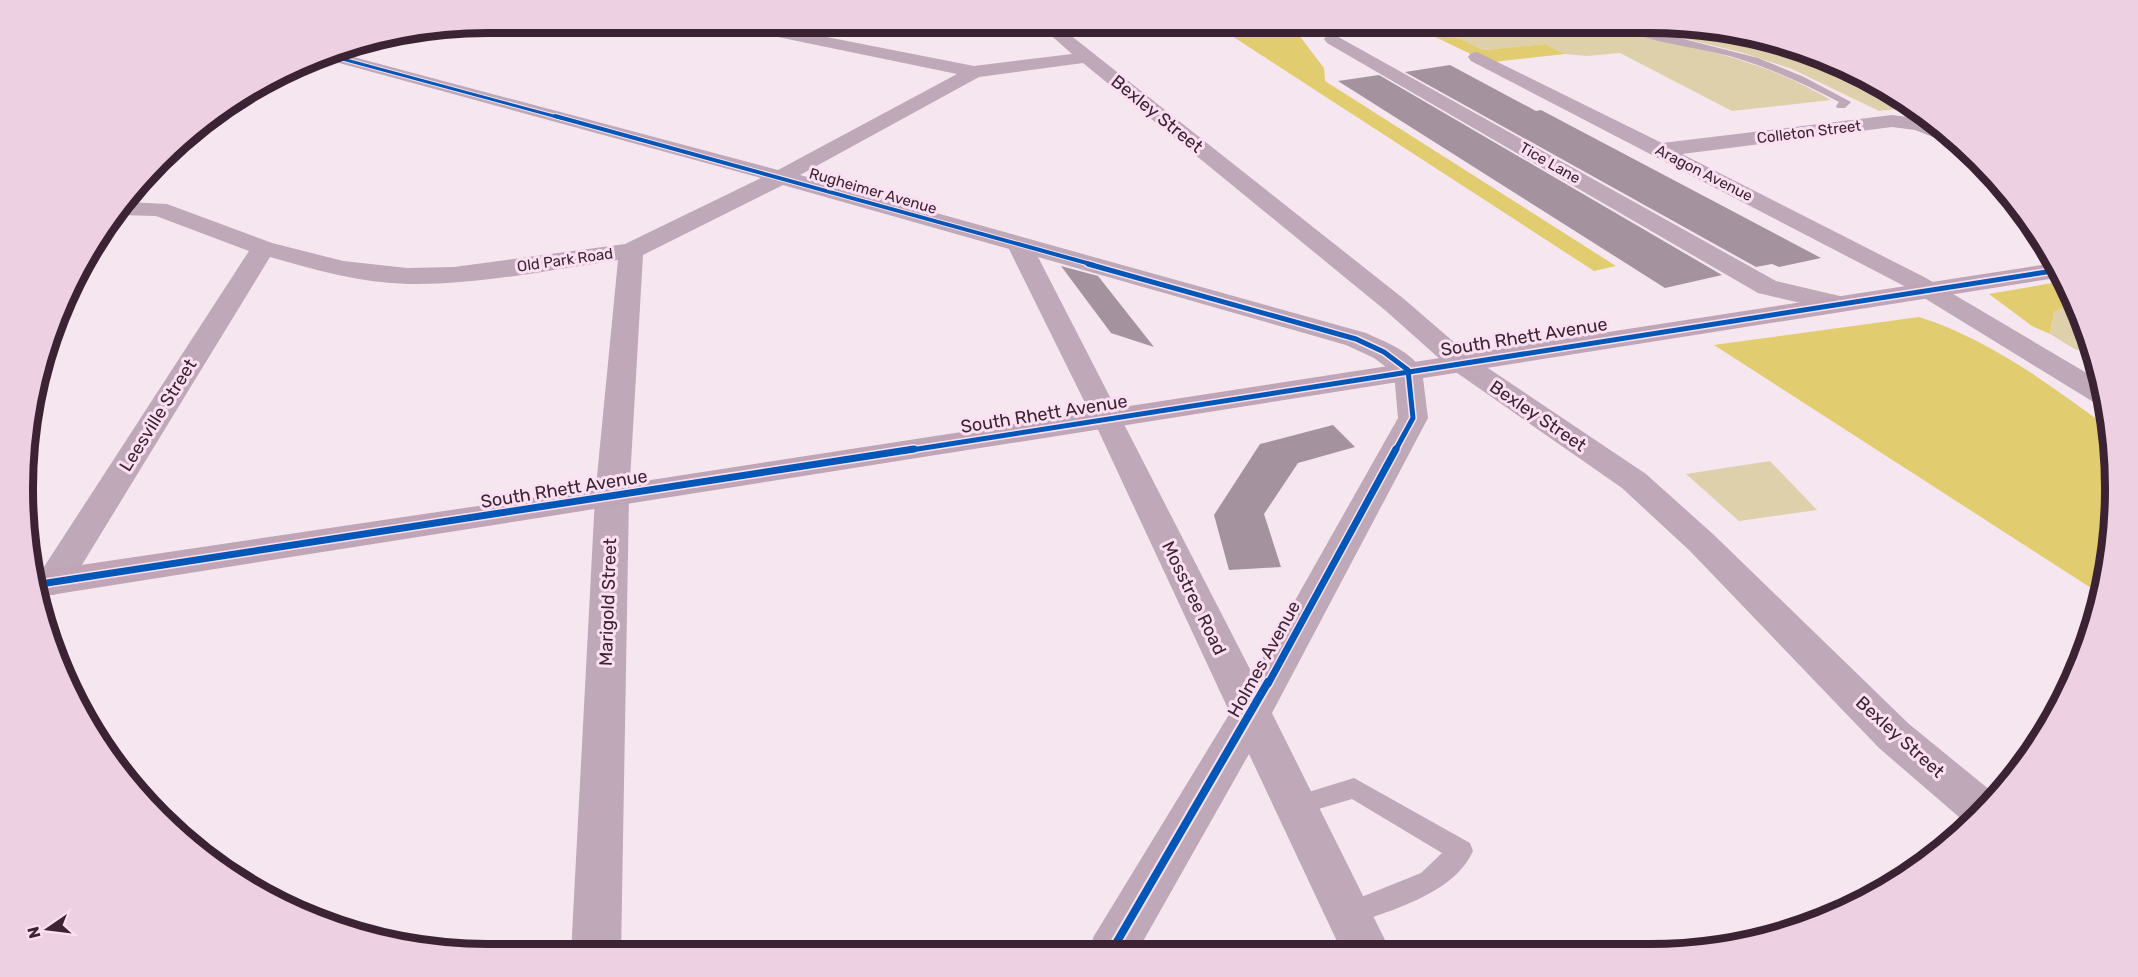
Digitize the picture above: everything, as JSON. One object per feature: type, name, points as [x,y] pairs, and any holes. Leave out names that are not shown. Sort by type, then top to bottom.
[{"type":"street","points":[[801,33],[974,72],[1087,57]]},
{"type":"street","name":"Bexley Street","points":[[1058,33],[1395,305],[1460,362],[1634,480],[1702,543],[1894,736],[1977,806]]},
{"type":"street","name":"Tice Lane","points":[[1333,39],[1767,287],[1835,303]]},
{"type":"street","name":"Aragon Avenue","points":[[1477,57],[1931,291],[2093,389]]},
{"type":"street","name":"Rugheimer Avenue","points":[[339,58],[781,177],[1356,339],[1384,352],[1408,370]]},
{"type":"street","name":"Old Park Road","points":[[129,209],[159,209],[263,248],[342,269],[407,276],[454,275],[631,251],[781,177],[974,72]]},
{"type":"street","name":"Colleton Street","points":[[1660,150],[1892,121],[1918,124],[1929,129]]},
{"type":"street","points":[[137,199],[159,209]]},
{"type":"street","name":"Mosstree Road","points":[[1020,246],[1108,419],[1250,716],[1363,944]]},
{"type":"street","name":"Leesville Street","points":[[43,583],[263,248]]},
{"type":"street","name":"Marigold Street","points":[[596,944],[612,497],[631,251]]},
{"type":"street","name":"South Rhett Avenue","points":[[43,583],[612,497],[1835,303],[1931,291],[2050,272]]},
{"type":"street","points":[[1763,315],[1767,287]]},
{"type":"street","name":"Holmes Avenue","points":[[1116,944],[1250,716],[1413,418],[1408,370]]},
{"type":"lane","points":[[1641,33],[1704,46],[1770,66],[1812,83],[1846,102],[1841,106]]},
{"type":"lane","points":[[1295,806],[1354,788],[1461,851],[1431,881],[1348,914]]},
{"type":"shaded area","points":[[1227,33],[1297,33],[1324,68],[1325,81],[1616,266],[1594,271]]},
{"type":"shaded area","points":[[1427,33],[1447,33],[1484,50],[1545,44],[1565,54],[1493,62],[1477,57]]},
{"type":"shaded area","points":[[1447,33],[1632,33],[1745,62],[1798,82],[1831,100],[1732,111],[1620,53],[1587,56],[1565,54],[1545,44],[1484,50]]},
{"type":"shaded area","points":[[1663,33],[1738,42],[1796,57],[1851,80],[1901,109],[1879,111],[1792,69],[1740,52]]},
{"type":"shaded area","points":[[2056,282],[2067,307],[2054,312],[2050,334],[2032,326],[1989,294]]},
{"type":"shaded area","points":[[2067,307],[2083,350],[2076,350],[2050,334],[2054,312]]},
{"type":"shaded area","points":[[1919,317],[1971,338],[2019,365],[2100,422],[2104,459],[2104,518],[2093,589],[1714,345]]},
{"type":"shaded area","points":[[1770,461],[1817,510],[1739,521],[1686,474]]},
{"type":"building","points":[[1450,65],[1536,111],[1541,110],[1821,258],[1779,267],[1772,264],[1756,267],[1405,72]]},
{"type":"building","points":[[1379,75],[1722,275],[1665,288],[1338,81]]},
{"type":"building","points":[[1061,266],[1098,276],[1154,347],[1111,333]]},
{"type":"building","points":[[1333,425],[1355,447],[1298,463],[1264,514],[1281,567],[1229,570],[1214,515],[1260,444]]},
{"type":"cycle path","points":[[339,58],[781,177],[1356,339],[1384,352],[1408,370],[1413,418],[1250,716],[1116,944]]},
{"type":"cycle path","points":[[44,584],[612,497],[1664,330],[2050,271]]}]
